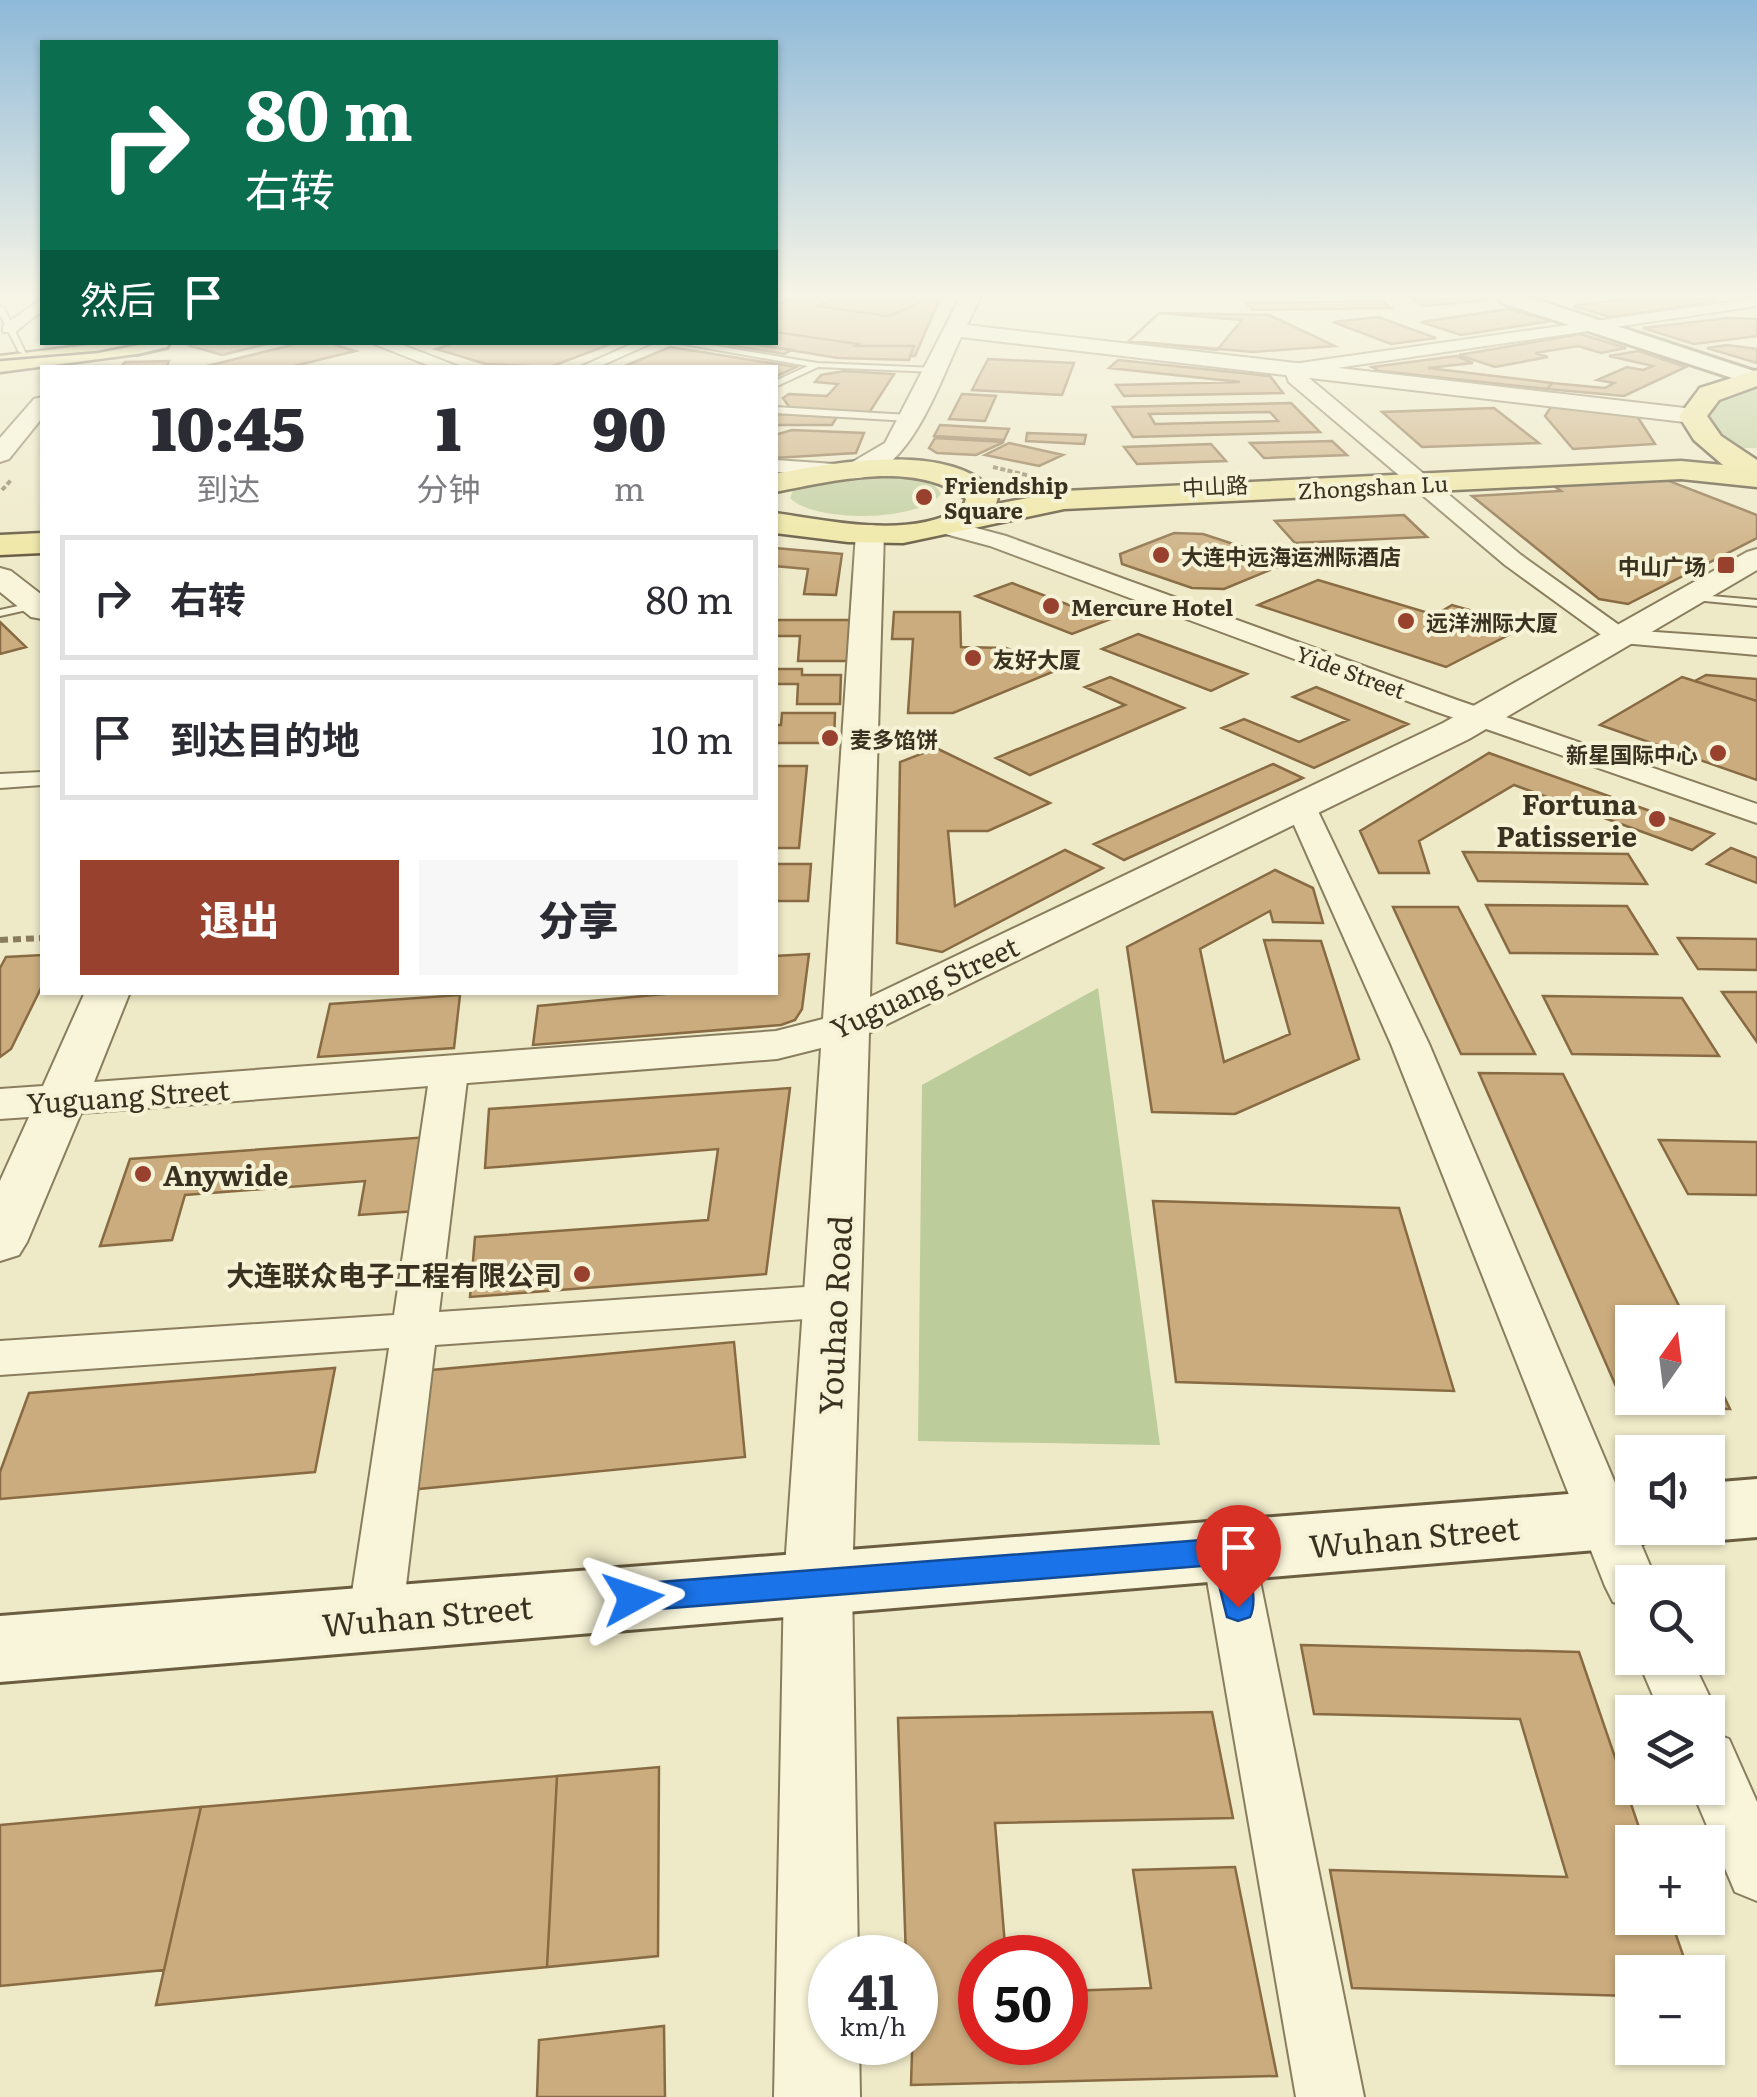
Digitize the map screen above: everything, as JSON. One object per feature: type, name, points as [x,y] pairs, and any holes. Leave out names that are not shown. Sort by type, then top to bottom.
[{"type":"main road","points":[[1675,467],[1708,454],[1698,425],[1699,402],[1708,396]]},
{"type":"main road","points":[[1698,425],[1757,475]]},
{"type":"main road","name":"Zhongshan Lu","points":[[1062,496],[1675,467],[1757,475]]},
{"type":"main road","points":[[778,482],[850,471],[954,478],[1062,496]]},
{"type":"main road","points":[[954,478],[982,497],[982,505],[955,524]]},
{"type":"main road","points":[[780,527],[870,532],[955,524],[1062,496]]},
{"type":"main road","points":[[0,526],[40,524]]},
{"type":"main road","points":[[0,545],[40,543]]},
{"type":"main road","points":[[1725,1511],[1757,1508]]},
{"type":"main road","name":"Wuhan Street","points":[[0,1649],[1615,1519]]},
{"type":"street","points":[[778,466],[850,471],[882,457],[894,447],[921,396]]},
{"type":"street","points":[[1316,396],[1513,560],[1620,637],[1757,648]]},
{"type":"street","points":[[1487,396],[1698,425]]},
{"type":"street","points":[[0,454],[40,409]]},
{"type":"street","points":[[894,447],[954,478]]},
{"type":"street","name":"Yide Street","points":[[955,524],[1481,718],[1757,814]]},
{"type":"street","name":"Youhao Road","points":[[817,2097],[818,1582],[870,532]]},
{"type":"street","name":"Yuguang Street","points":[[0,1104],[777,1045],[845,1027],[1481,718],[1757,558]]},
{"type":"street","points":[[0,576],[21,607]]},
{"type":"street","points":[[0,781],[40,779]]},
{"type":"street","points":[[1301,807],[1410,1044],[1615,1512]]},
{"type":"street","points":[[0,1242],[107,995]]},
{"type":"street","points":[[375,1619],[449,1072]]},
{"type":"street","points":[[0,1358],[834,1301]]},
{"type":"street","points":[[1228,1551],[1330,2097]]},
{"type":"street","points":[[1725,1797],[1757,1871]]},
{"type":"lane","points":[[778,410],[909,418]]},
{"type":"lane","points":[[1688,597],[1757,603]]},
{"type":"path","points":[[2,490],[12,479]]},
{"type":"path","points":[[0,940],[40,938]]},
{"type":"green space","points":[[1757,396],[1757,448],[1731,448],[1710,425],[1711,411],[1723,399]]},
{"type":"green space","points":[[879,473],[922,478],[941,494],[912,510],[867,516],[821,512],[790,498],[795,486]]},
{"type":"green space","points":[[1098,988],[1160,1445],[918,1441],[922,1085]]},
{"type":"building","points":[[880,396],[869,413],[790,408],[783,398]]},
{"type":"building","points":[[961,396],[996,396],[985,421],[949,419]]},
{"type":"building","points":[[1291,403],[1320,432],[1133,437],[1113,407]],"holes":[[[1270,412],[1278,421],[1155,424],[1149,414]]]},
{"type":"building","points":[[1551,407],[1637,416],[1655,444],[1573,449],[1545,416]]},
{"type":"building","points":[[1494,408],[1539,443],[1422,447],[1382,412]]},
{"type":"building","points":[[778,414],[837,417],[832,425],[778,425]]},
{"type":"building","points":[[940,425],[1009,429],[1004,440],[934,436]]},
{"type":"building","points":[[792,430],[864,433],[856,453],[778,458],[778,434]]},
{"type":"building","points":[[1027,433],[1086,435],[1084,444],[1026,441]]},
{"type":"building","points":[[935,438],[1004,442],[976,455],[937,453],[929,448]]},
{"type":"building","points":[[1332,441],[1347,455],[1264,458],[1250,443]]},
{"type":"building","points":[[1009,443],[1063,455],[1039,466],[985,455]]},
{"type":"building","points":[[1211,444],[1226,461],[1137,464],[1124,447]]},
{"type":"building","points":[[1664,479],[1757,515],[1757,538],[1628,604],[1599,599],[1472,496],[1561,491],[1551,484]]},
{"type":"building","points":[[1404,515],[1427,537],[1295,543],[1275,521]]},
{"type":"building","points":[[1174,533],[1203,534],[1273,557],[1277,567],[1224,589],[1192,588],[1122,564],[1120,554]]},
{"type":"building","points":[[778,548],[842,554],[836,595],[804,594],[808,569],[778,566]]},
{"type":"building","name":"远洋洲际大厦","points":[[1318,580],[1435,615],[1452,605],[1526,626],[1446,667],[1258,605]]},
{"type":"building","points":[[1012,583],[1108,620],[1072,634],[976,596]]},
{"type":"building","name":"友好大厦","points":[[894,612],[960,612],[961,647],[1006,648],[1062,668],[953,713],[908,713],[913,639],[892,639]]},
{"type":"building","points":[[778,620],[852,620],[851,661],[798,661],[800,636],[778,636]]},
{"type":"building","points":[[0,622],[26,647],[0,654]]},
{"type":"building","points":[[1138,634],[1247,674],[1211,691],[1102,649]]},
{"type":"building","points":[[778,669],[802,669],[802,675],[841,675],[840,704],[797,704],[798,684],[778,684]]},
{"type":"building","points":[[1706,675],[1757,679],[1757,701],[1695,681]]},
{"type":"building","points":[[1110,677],[1184,708],[1030,775],[996,758],[1125,705],[1085,687]]},
{"type":"building","name":"新星国际中心","points":[[1682,677],[1757,701],[1757,780],[1600,725]]},
{"type":"building","points":[[1316,687],[1408,724],[1314,768],[1222,728],[1244,719],[1299,742],[1348,720],[1293,697]]},
{"type":"building","points":[[782,713],[835,713],[834,743],[778,743]]},
{"type":"building","points":[[936,748],[1050,803],[988,831],[948,831],[955,906],[1065,850],[1103,868],[942,952],[897,943],[900,762]]},
{"type":"building","points":[[1489,753],[1714,834],[1692,850],[1514,785],[1419,841],[1429,873],[1379,873],[1360,831]]},
{"type":"building","points":[[1273,764],[1303,778],[1124,860],[1094,844]]},
{"type":"building","points":[[778,766],[807,766],[799,848],[778,848]]},
{"type":"building","points":[[1731,848],[1757,858],[1757,883],[1707,864]]},
{"type":"building","points":[[1463,852],[1628,854],[1647,884],[1478,881]]},
{"type":"building","points":[[778,864],[811,864],[808,901],[778,901]]},
{"type":"building","points":[[1275,870],[1313,888],[1323,923],[1273,922],[1270,911],[1200,949],[1224,1062],[1290,1034],[1264,940],[1321,941],[1359,1059],[1235,1114],[1152,1112],[1127,947]]},
{"type":"building","points":[[1486,905],[1627,906],[1657,954],[1510,953]]},
{"type":"building","points":[[1393,907],[1458,907],[1535,1054],[1461,1054]]},
{"type":"building","points":[[1678,938],[1757,939],[1757,970],[1698,969]]},
{"type":"building","points":[[809,954],[802,1009],[795,1020],[781,1025],[533,1045],[538,1006],[654,995],[778,995],[778,956]]},
{"type":"building","points":[[40,955],[40,990],[11,1049],[0,1057],[0,968],[6,957]]},
{"type":"building","points":[[1722,992],[1757,992],[1757,1042]]},
{"type":"building","points":[[460,995],[454,1048],[318,1057],[330,1004]]},
{"type":"building","points":[[1543,996],[1682,998],[1719,1056],[1572,1054]]},
{"type":"building","points":[[1479,1073],[1563,1074],[1678,1305],[1615,1305],[1615,1384]]},
{"type":"building","points":[[790,1088],[766,1274],[470,1297],[475,1237],[708,1220],[718,1149],[485,1168],[489,1109]]},
{"type":"building","points":[[428,1137],[417,1211],[359,1215],[365,1181],[185,1195],[172,1240],[100,1246],[130,1159]]},
{"type":"building","points":[[1659,1140],[1757,1142],[1757,1195],[1688,1194]]},
{"type":"building","points":[[1153,1201],[1399,1208],[1454,1391],[1176,1382]]},
{"type":"building","points":[[734,1342],[745,1457],[408,1490],[421,1371]]},
{"type":"building","points":[[335,1368],[315,1472],[0,1499],[0,1472],[29,1393]]},
{"type":"building","points":[[1301,1645],[1579,1652],[1615,1757],[1615,1805],[1631,1805],[1638,1825],[1615,1825],[1615,1935],[1676,1935],[1683,1955],[1615,1955],[1615,1996],[1352,1988],[1330,1870],[1567,1877],[1520,1719],[1314,1714]]},
{"type":"building","points":[[1212,1712],[1233,1818],[995,1823],[1004,1935],[958,1935],[958,2065],[1088,2065],[1088,1990],[1151,1988],[1133,1870],[1235,1867],[1277,2076],[911,2085],[912,2065],[938,2065],[938,1935],[905,1935],[898,1718]]},
{"type":"building","points":[[659,1767],[658,1956],[547,1967],[557,1776]]},
{"type":"building","points":[[557,1776],[547,1967],[156,2005],[201,1807]]},
{"type":"building","points":[[201,1807],[164,1970],[0,1986],[0,1825]]},
{"type":"building","points":[[664,2026],[665,2097],[537,2097],[539,2040]]},
{"type":"place","name":"Friendship Square","points":[[924,497]]},
{"type":"place","name":"大连中远海运洲际酒店","points":[[1161,555]]},
{"type":"place","name":"中山广场","points":[[1726,565]]},
{"type":"place","name":"Mercure Hotel","points":[[1051,606]]},
{"type":"place","name":"远洋洲际大厦","points":[[1406,621]]},
{"type":"place","name":"友好大厦","points":[[973,658]]},
{"type":"place","name":"麦多馅饼","points":[[830,738]]},
{"type":"place","name":"新星国际中心","points":[[1718,753]]},
{"type":"place","name":"Fortuna Patisserie","points":[[1657,819]]},
{"type":"place","name":"Anywide","points":[[143,1174]]},
{"type":"place","name":"大连联众电子工程有限公司","points":[[582,1274]]},
{"type":"route","points":[[633,1598],[1228,1551],[1238,1607]]}]
